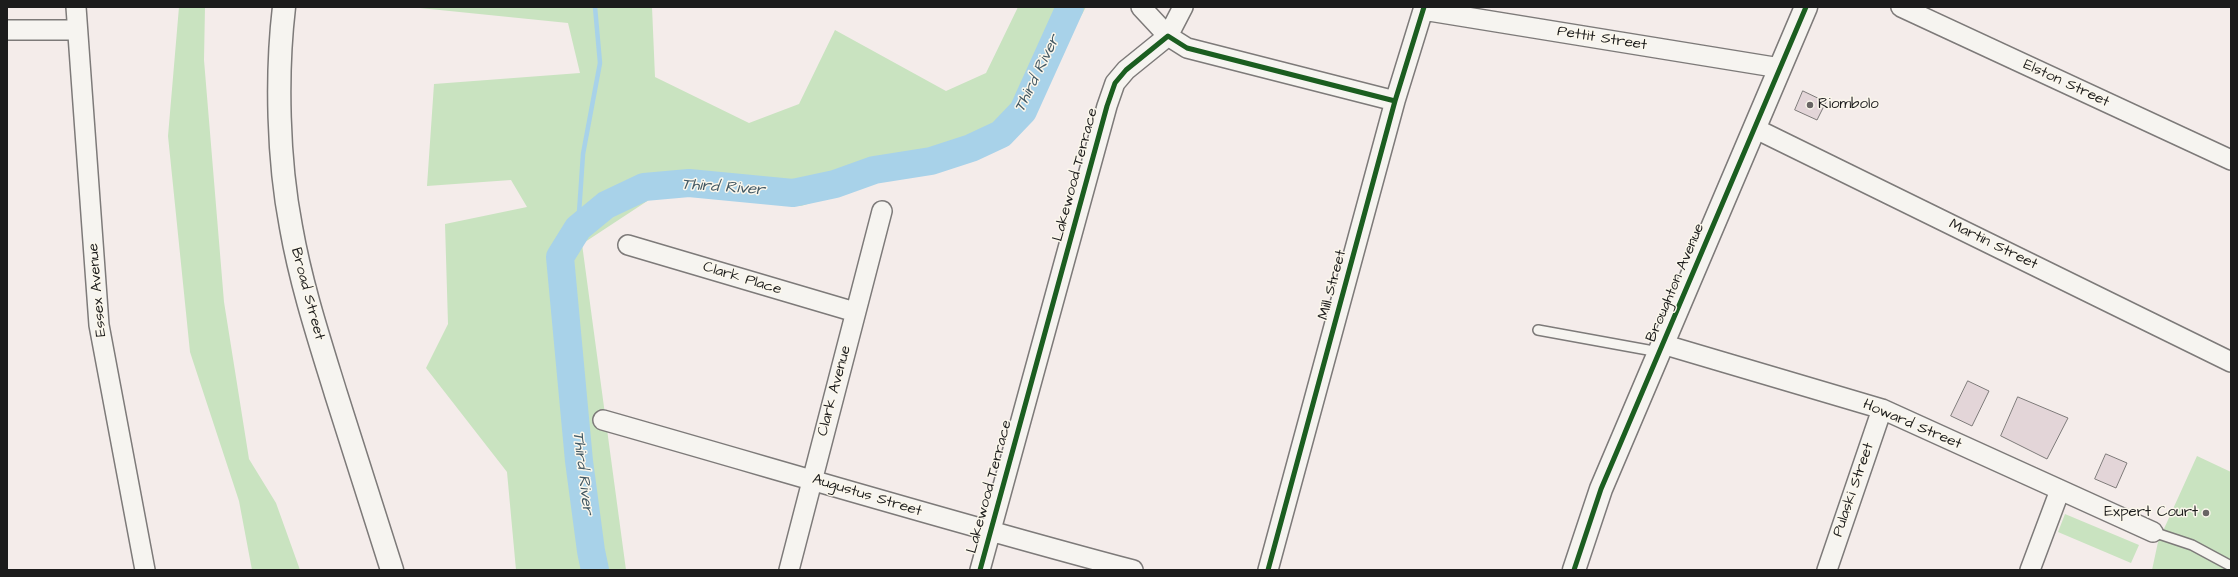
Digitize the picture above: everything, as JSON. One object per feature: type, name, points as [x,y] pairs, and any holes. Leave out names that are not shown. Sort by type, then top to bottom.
[{"type":"street","name":"Essex Avenue","points":[[76,7],[99,325],[145,570]]},
{"type":"street","name":"Broad Street","points":[[284,7],[280,64],[281,116],[284,171],[290,226],[312,317],[392,570]]},
{"type":"street","points":[[1141,7],[1168,36],[1187,48],[1395,101]]},
{"type":"street","points":[[1168,36],[1183,7]]},
{"type":"street","name":"Broughton Avenue","points":[[1574,570],[1600,489],[1806,7]]},
{"type":"street","name":"Elston Street","points":[[1901,7],[2231,160]]},
{"type":"street","name":"Pettit Street","points":[[1424,9],[1780,68]]},
{"type":"street","name":"Mill Street","points":[[1268,570],[1395,101],[1424,9]]},
{"type":"street","points":[[7,30],[77,30]]},
{"type":"street","name":"Lakewood Terrace","points":[[980,570],[1115,83],[1139,58],[1168,36]]},
{"type":"street","name":"Martin Street","points":[[1754,128],[2231,362]]},
{"type":"street","name":"Clark Avenue","points":[[789,570],[882,211]]},
{"type":"street","name":"Clark Place","points":[[628,245],[855,312]]},
{"type":"street","name":"Howard Street","points":[[1661,348],[1882,409],[2153,532]]},
{"type":"street","name":"Pulaski Street","points":[[1827,570],[1882,409]]},
{"type":"street","name":"Augustus Street","points":[[603,420],[812,479],[990,532],[1133,570]]},
{"type":"street","points":[[2030,570],[2060,490]]},
{"type":"lane","points":[[1538,330],[1661,348]]},
{"type":"lane","points":[[2153,532],[2192,545],[2231,566]]},
{"type":"green space","points":[[179,7],[205,7],[204,60],[224,302],[249,459],[276,503],[300,570],[252,570],[239,501],[190,352],[168,136]]},
{"type":"green space","points":[[410,7],[652,7],[655,77],[749,123],[799,104],[835,30],[946,91],[986,73],[1018,7],[1086,7],[1011,142],[801,206],[661,192],[582,244],[626,570],[516,570],[507,472],[426,368],[448,324],[445,224],[527,207],[511,180],[427,186],[434,84],[580,73],[568,23]]},
{"type":"green space","points":[[2197,456],[2231,472],[2231,570],[2152,570],[2158,542]]},
{"type":"green space","points":[[2065,514],[2139,545],[2131,563],[2058,532]]},
{"type":"building","points":[[1803,91],[1826,102],[1817,120],[1795,110]]},
{"type":"building","points":[[1968,381],[1989,391],[1972,426],[1951,416]]},
{"type":"building","points":[[2018,397],[2068,418],[2047,459],[2001,436]]},
{"type":"building","points":[[2106,454],[2127,463],[2116,488],[2095,479]]},
{"type":"waterway","points":[[578,228],[583,154],[600,63],[595,7]]},
{"type":"waterway","name":"Third River","points":[[595,570],[579,461],[560,257],[578,228],[606,205],[644,187],[689,183],[793,193],[835,184],[874,170],[931,161],[971,148],[1001,134],[1023,111],[1070,7]]},
{"type":"cycle path","points":[[1268,570],[1395,101],[1424,7]]},
{"type":"cycle path","points":[[1574,570],[1601,489],[1806,7]]},
{"type":"cycle path","points":[[980,570],[1107,106],[1115,83],[1126,70],[1168,36],[1187,48],[1395,101]]},
{"type":"place","name":"Riombolo","points":[[1810,105]]},
{"type":"place","name":"Expert Court","points":[[2206,513]]}]
